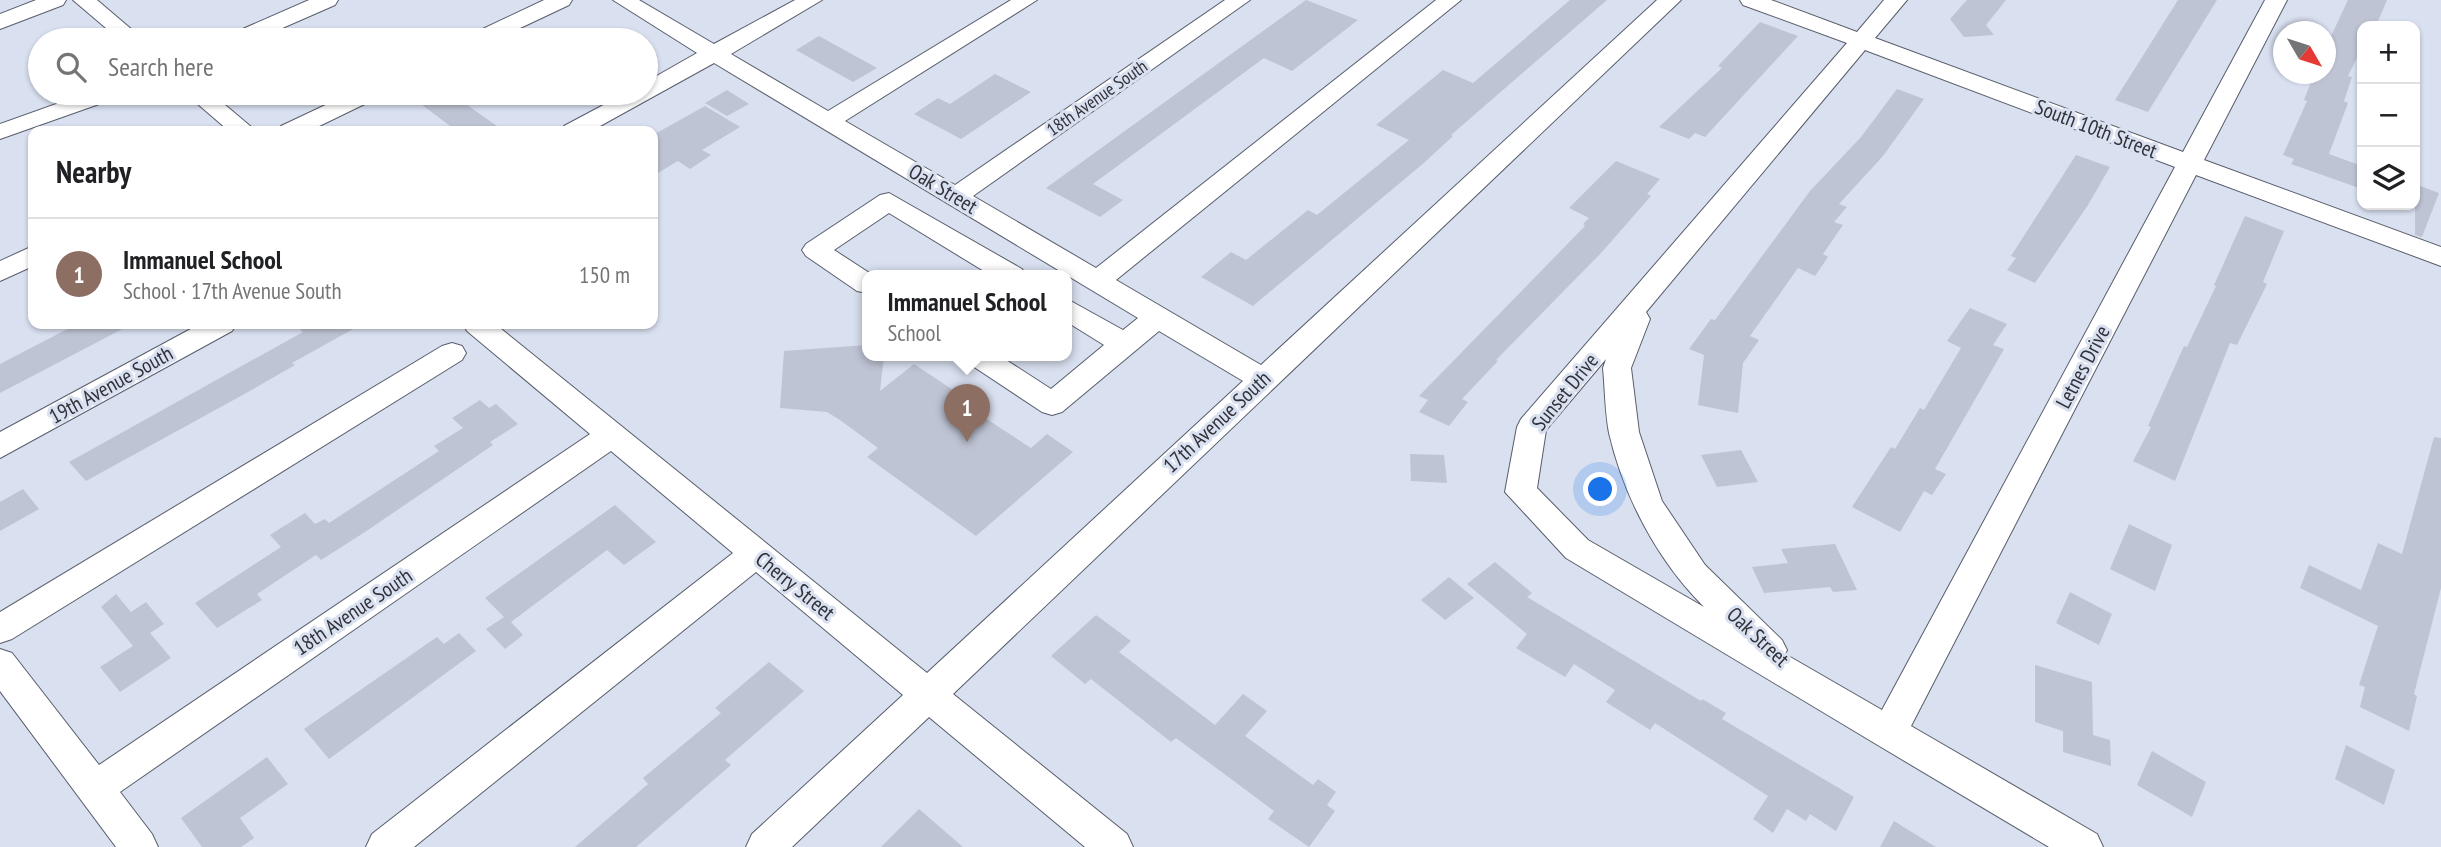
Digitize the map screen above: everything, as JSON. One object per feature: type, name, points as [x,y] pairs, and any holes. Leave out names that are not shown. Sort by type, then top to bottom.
[{"type":"street","points":[[0,22],[55,0]]},
{"type":"street","points":[[84,0],[118,28]]},
{"type":"street","points":[[264,28],[327,0]]},
{"type":"street","points":[[503,28],[561,0]]},
{"type":"street","name":"Oak Street","points":[[624,0],[1262,379]]},
{"type":"street","points":[[658,84],[811,0]]},
{"type":"street","points":[[828,121],[1026,0]]},
{"type":"street","name":"18th Avenue South","points":[[956,196],[1239,0]]},
{"type":"street","points":[[1097,281],[1450,0]]},
{"type":"street","name":"17th Avenue South","points":[[765,847],[1670,0]]},
{"type":"street","name":"South 10th Street","points":[[1751,0],[2441,257]]},
{"type":"street","name":"Sunset Drive","points":[[1889,733],[1577,549],[1521,492],[1532,427],[1896,0]]},
{"type":"street","name":"Letnes Drive","points":[[1889,733],[2276,0]]},
{"type":"street","points":[[0,132],[75,105]]},
{"type":"street","points":[[212,105],[238,126]]},
{"type":"street","points":[[300,126],[344,105]]},
{"type":"street","points":[[582,126],[620,105]]},
{"type":"street","points":[[862,281],[815,250],[889,201],[1002,270]]},
{"type":"street","points":[[985,259],[1019,234]]},
{"type":"street","points":[[0,272],[28,258]]},
{"type":"street","name":"Oak Street","points":[[1643,299],[1617,368],[1623,432],[1648,505],[1693,575],[1785,665],[1889,733],[2084,847]]},
{"type":"street","points":[[1072,312],[1124,344]]},
{"type":"street","points":[[986,361],[1052,404],[1157,317]]},
{"type":"street","name":"19th Avenue South","points":[[0,446],[213,329]]},
{"type":"street","name":"Cherry Street","points":[[483,329],[1114,847]]},
{"type":"street","points":[[0,629],[452,353]]},
{"type":"street","name":"18th Avenue South","points":[[95,788],[611,435]]},
{"type":"street","points":[[385,847],[755,554]]},
{"type":"street","points":[[0,664],[139,847]]},
{"type":"building","points":[[1306,0],[1358,20],[1292,71],[1264,58],[1093,184],[1123,200],[1100,217],[1046,188]]},
{"type":"building","points":[[1570,0],[1607,0],[1451,135],[1453,136],[1425,162],[1253,306],[1201,277],[1231,252],[1246,260],[1308,210],[1317,215],[1409,140],[1376,125],[1443,70],[1473,83]]},
{"type":"building","points":[[1967,0],[2006,0],[1986,25],[1994,35],[1964,37],[1950,19]]},
{"type":"building","points":[[2178,0],[2217,0],[2148,112],[2115,100]]},
{"type":"building","points":[[2348,0],[2387,0],[2378,21],[2357,21],[2357,58],[2348,76],[2352,77],[2344,101],[2348,103],[2329,154],[2357,164],[2357,187],[2291,164],[2294,159],[2283,155],[2307,101],[2304,100],[2310,84],[2336,84],[2336,26]]},
{"type":"building","points":[[1760,22],[1798,36],[1705,137],[1695,133],[1689,139],[1659,127],[1722,68],[1718,66]]},
{"type":"building","points":[[819,36],[877,68],[853,82],[796,50]]},
{"type":"building","points":[[995,74],[1031,92],[961,139],[914,114],[938,98],[950,104]]},
{"type":"building","points":[[1897,89],[1924,99],[1883,156],[1839,204],[1847,207],[1834,222],[1843,225],[1823,254],[1828,257],[1815,276],[1798,268],[1750,336],[1759,340],[1743,363],[1738,413],[1698,405],[1704,355],[1689,349],[1711,319],[1715,320],[1810,191],[1861,137]]},
{"type":"building","points":[[727,90],[749,104],[727,116],[705,103]]},
{"type":"building","points":[[422,105],[467,105],[497,126],[450,126]]},
{"type":"building","points":[[705,106],[740,127],[702,150],[711,155],[690,169],[678,161],[658,173],[658,132]]},
{"type":"building","points":[[2076,155],[2110,167],[2088,205],[2035,283],[2007,270],[2016,258],[2011,256]]},
{"type":"building","points":[[1616,161],[1660,179],[1647,194],[1651,196],[1602,252],[1496,360],[1498,361],[1462,399],[1468,402],[1449,426],[1419,412],[1428,400],[1419,396],[1585,226],[1583,224],[1589,218],[1569,208]]},
{"type":"building","points":[[2420,186],[2439,193],[2422,237],[2415,235],[2415,210],[2420,210]]},
{"type":"building","points":[[2245,216],[2284,231],[2263,282],[2267,284],[2237,345],[2230,343],[2175,481],[2133,461],[2151,427],[2148,426],[2184,346],[2187,347],[2216,286],[2214,285]]},
{"type":"building","points":[[1970,308],[2007,324],[1993,345],[2004,349],[1935,469],[1946,474],[1932,495],[1924,491],[1900,532],[1852,507],[1891,447],[1895,449],[1920,408],[1924,410],[1961,348],[1947,341]]},
{"type":"building","points":[[67,329],[122,329],[0,393],[0,364]]},
{"type":"building","points":[[300,329],[353,329],[292,363],[295,365],[248,392],[86,481],[69,462],[303,332]]},
{"type":"building","points":[[862,345],[862,361],[883,361],[880,391],[914,364],[977,406],[973,410],[1031,448],[1047,434],[1073,452],[976,536],[867,457],[878,448],[840,420],[827,412],[780,408],[784,351]]},
{"type":"building","points":[[480,400],[489,408],[496,404],[518,424],[490,442],[493,445],[365,532],[321,560],[316,555],[257,594],[262,600],[217,628],[195,603],[281,547],[270,535],[305,513],[315,524],[325,519],[329,523],[439,451],[434,446],[463,428],[452,418]]},
{"type":"building","points":[[2434,437],[2441,438],[2441,588],[2414,694],[2417,696],[2409,731],[2360,707],[2365,687],[2359,685],[2378,626],[2300,588],[2309,565],[2361,590],[2378,543],[2402,554]]},
{"type":"building","points":[[1741,450],[1758,482],[1717,487],[1701,455]]},
{"type":"building","points":[[1410,454],[1444,455],[1447,483],[1411,481]]},
{"type":"building","points":[[23,489],[39,509],[0,531],[0,502]]},
{"type":"building","points":[[615,505],[656,542],[624,565],[607,550],[511,622],[523,635],[505,649],[486,629],[504,617],[485,598]]},
{"type":"building","points":[[2129,524],[2172,545],[2155,591],[2110,569]]},
{"type":"building","points":[[1835,544],[1857,590],[1833,592],[1830,587],[1764,593],[1752,567],[1788,563],[1781,549]]},
{"type":"building","points":[[1495,562],[1532,593],[1527,597],[1701,701],[1702,699],[1726,713],[1722,719],[1854,797],[1836,831],[1810,814],[1806,821],[1787,809],[1773,833],[1753,819],[1768,796],[1655,723],[1650,730],[1606,702],[1615,690],[1574,664],[1565,677],[1516,648],[1527,634],[1467,584]]},
{"type":"building","points":[[1449,577],[1474,598],[1445,620],[1421,600]]},
{"type":"building","points":[[2070,592],[2112,614],[2099,645],[2056,623]]},
{"type":"building","points":[[116,594],[131,612],[146,602],[164,624],[150,633],[171,658],[120,692],[100,667],[133,646],[101,607]]},
{"type":"building","points":[[1096,615],[1131,641],[1119,652],[1215,725],[1243,694],[1267,711],[1245,736],[1313,785],[1318,779],[1336,792],[1327,805],[1335,811],[1309,847],[1268,819],[1274,811],[1176,738],[1171,742],[1091,679],[1085,684],[1051,656]]},
{"type":"building","points":[[459,633],[476,651],[329,759],[304,729],[437,637],[444,644]]},
{"type":"building","points":[[769,662],[804,691],[725,760],[731,765],[636,847],[575,847],[648,784],[643,778],[721,713],[715,708]]},
{"type":"building","points":[[2035,665],[2092,682],[2093,735],[2110,740],[2111,766],[2063,752],[2063,731],[2035,722]]},
{"type":"building","points":[[2346,745],[2395,770],[2384,805],[2335,779]]},
{"type":"building","points":[[2152,751],[2206,782],[2192,817],[2137,785]]},
{"type":"building","points":[[267,757],[288,784],[240,818],[254,838],[241,847],[202,847],[181,818]]},
{"type":"building","points":[[919,809],[963,847],[881,847]]},
{"type":"building","points":[[1894,821],[1936,847],[1880,847]]},
{"type":"place","name":"Immanuel School","points":[[967,442]]}]
